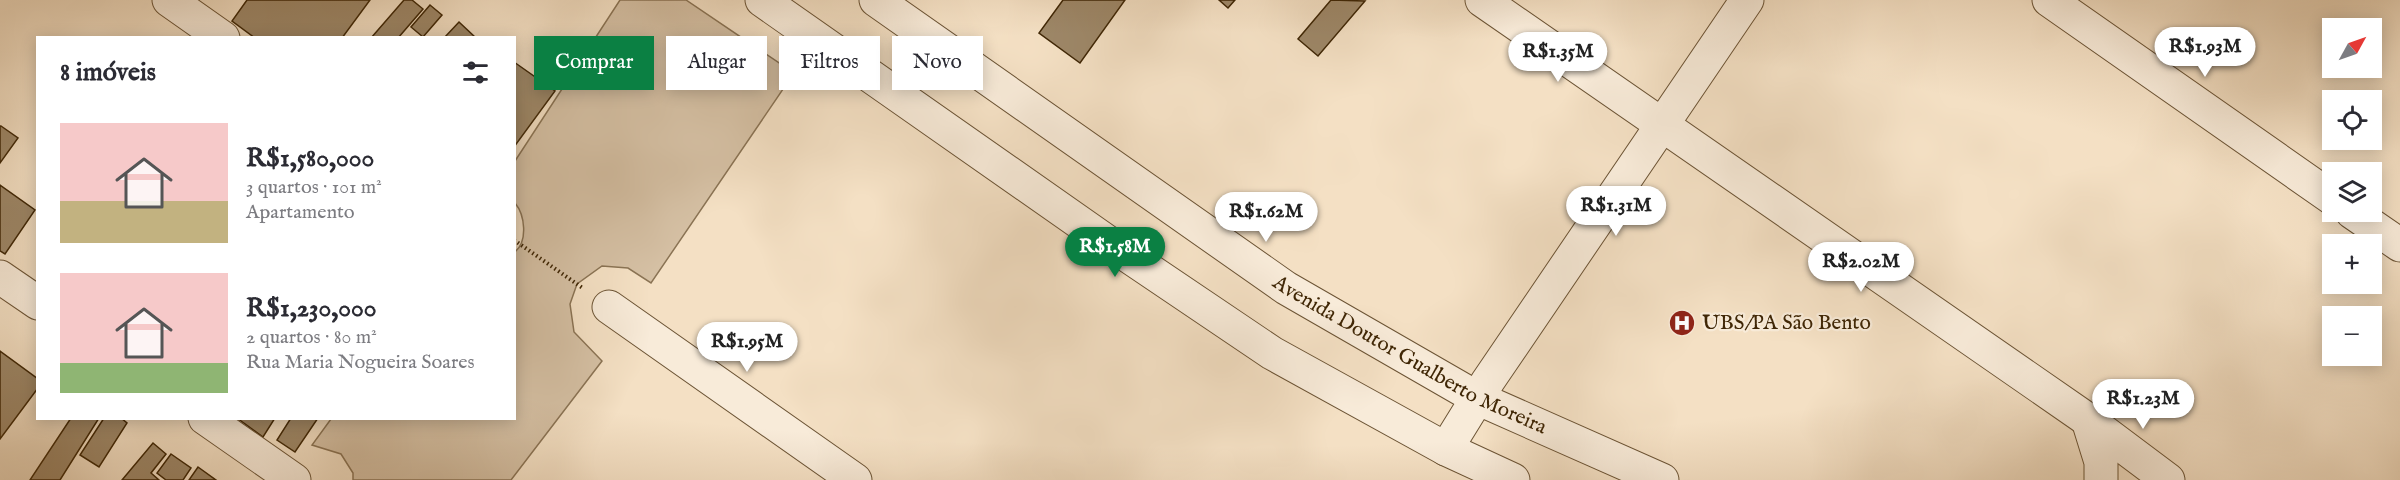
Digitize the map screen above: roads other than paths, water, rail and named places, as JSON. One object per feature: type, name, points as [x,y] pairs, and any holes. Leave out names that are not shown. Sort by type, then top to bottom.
[{"type":"street","points":[[169,0],[220,36]]},
{"type":"street","points":[[762,0],[1106,241],[1272,353],[1446,448],[1514,480]]},
{"type":"street","name":"Avenida Doutor Gualberto Moreira","points":[[876,0],[1286,288],[1477,398],[1662,480]]},
{"type":"street","points":[[1482,0],[2088,420],[2168,480]]},
{"type":"street","points":[[1446,448],[1477,398],[1747,0]]},
{"type":"street","points":[[2049,0],[2322,191]]},
{"type":"street","points":[[2367,222],[2400,245]]},
{"type":"street","points":[[0,278],[36,302]]},
{"type":"street","points":[[609,307],[855,480]]},
{"type":"street","points":[[208,420],[294,480]]},
{"type":"street","points":[[2088,420],[2101,462],[2101,480]]},
{"type":"place","name":"UBS/PA São Bento","points":[[1682,323]]}]
